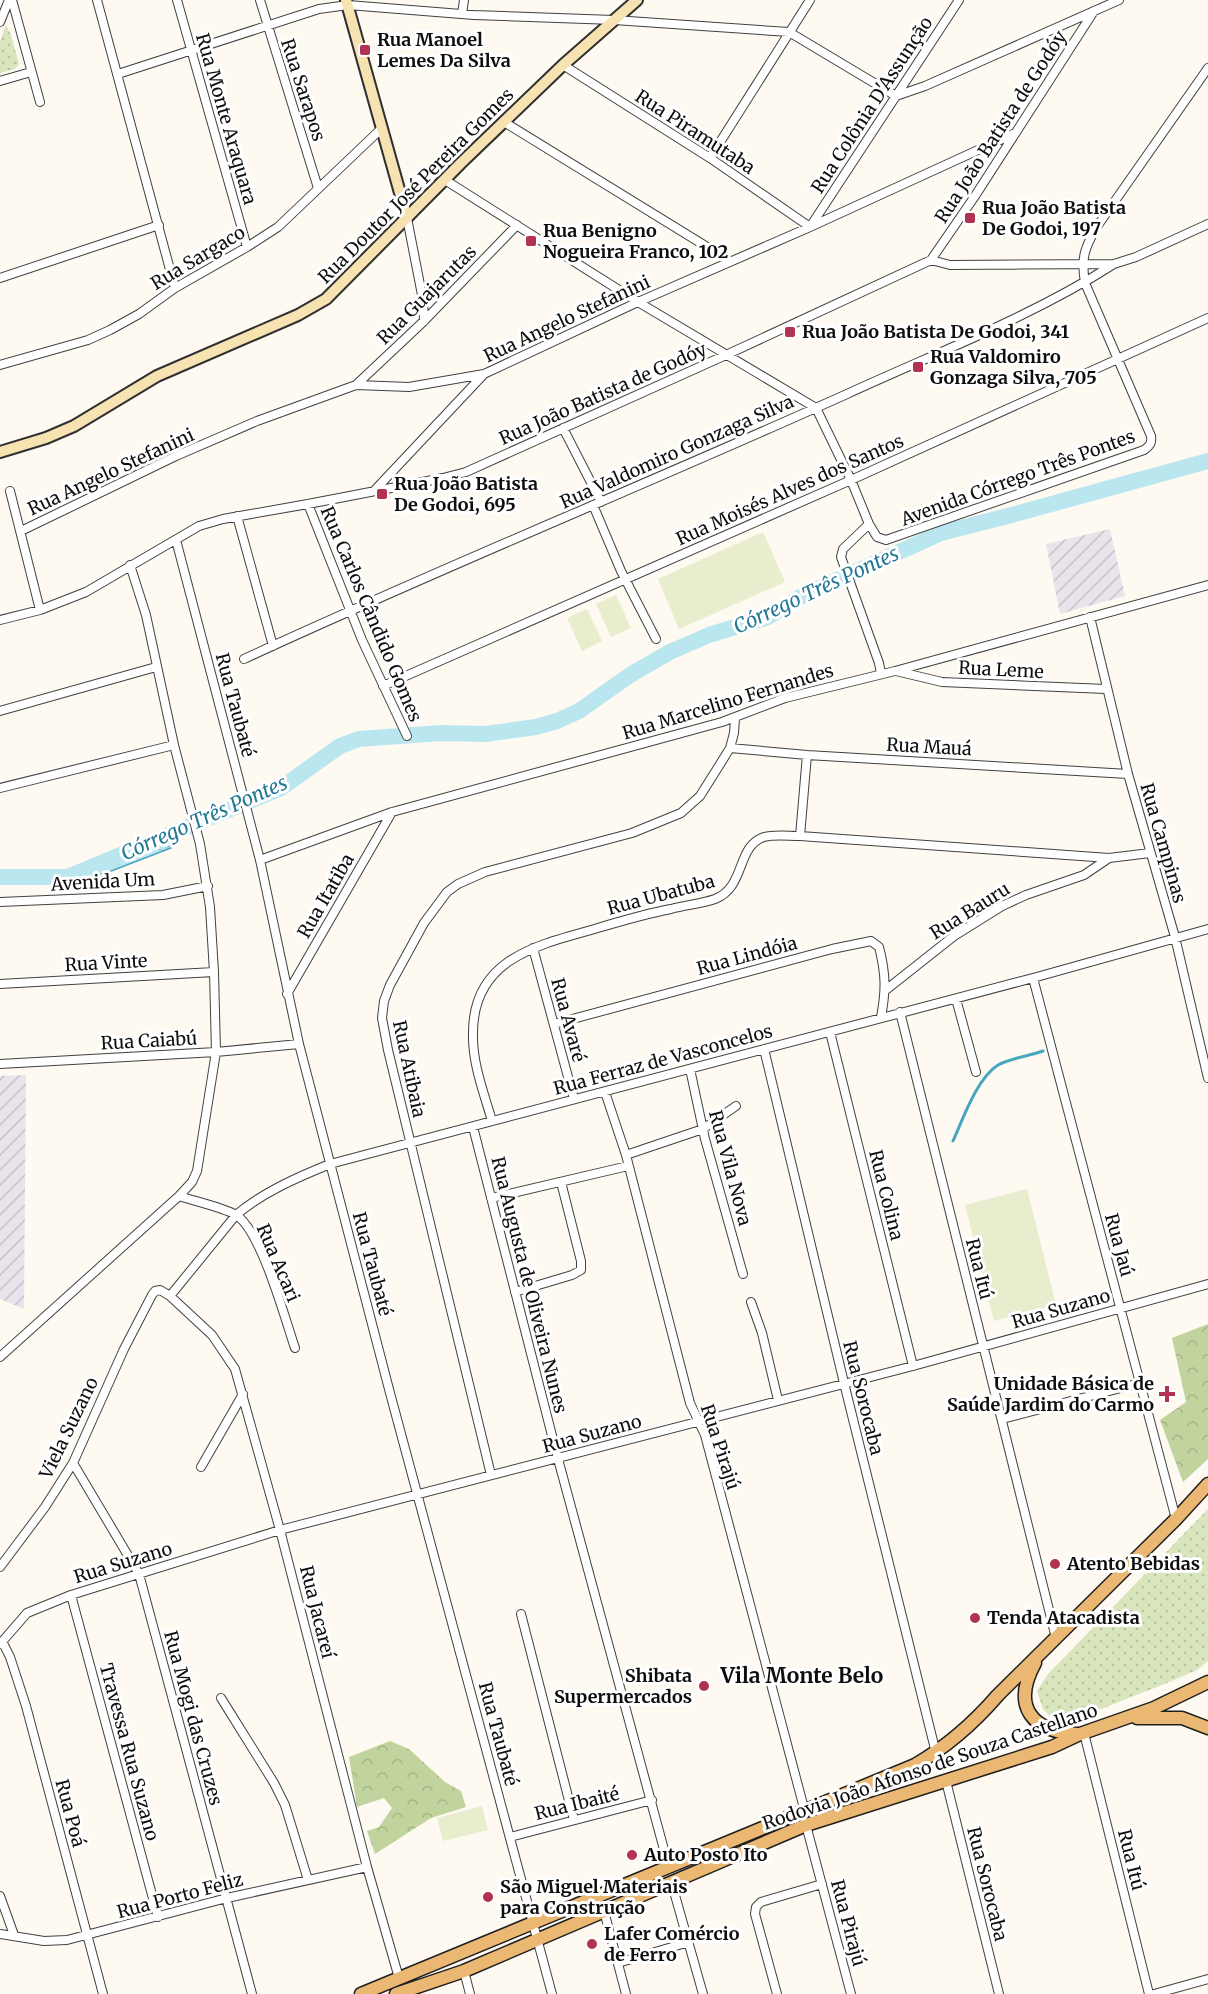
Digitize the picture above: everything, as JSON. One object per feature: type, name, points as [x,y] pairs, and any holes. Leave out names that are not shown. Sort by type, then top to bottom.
[{"type":"main road","name":"Rua Doutor José Pereira Gomes","points":[[0,452],[46,438],[74,426],[157,376],[312,308],[338,288],[563,65],[637,0]]},
{"type":"main road","points":[[347,3],[407,218]]},
{"type":"main road","name":"Rodovia João Afonso de Souza Castellano","points":[[396,1994],[464,1971],[604,1911],[806,1818],[936,1753],[977,1719],[998,1695],[1176,1520],[1208,1484]]},
{"type":"main road","points":[[1038,1656],[1030,1671],[1026,1690],[1029,1713],[1036,1722],[1055,1732],[1082,1733]]},
{"type":"main road","name":"Rodovia João Afonso de Souza Castellano","points":[[361,1994],[669,1868],[806,1818],[946,1781],[1052,1747],[1082,1733],[1127,1719],[1208,1682]]},
{"type":"main road","points":[[1127,1719],[1182,1718],[1203,1724],[1208,1728]]},
{"type":"street","points":[[0,22],[11,0]]},
{"type":"street","points":[[11,0],[40,102]]},
{"type":"street","points":[[97,0],[176,288]]},
{"type":"street","name":"Rua Monte Araquara","points":[[177,0],[247,247]]},
{"type":"street","name":"Rua Sarapos","points":[[260,0],[318,188]]},
{"type":"street","points":[[462,14],[464,0]]},
{"type":"street","points":[[710,158],[810,0]]},
{"type":"street","name":"Rua Colônia D'Assunção","points":[[810,227],[959,0]]},
{"type":"street","points":[[118,75],[319,9],[347,3],[462,14],[614,20],[789,32],[896,96],[926,86],[1119,0]]},
{"type":"street","name":"Rua João Batista de Godóy","points":[[0,620],[40,610],[86,592],[199,526],[237,516],[466,472],[931,260],[1094,11]]},
{"type":"street","name":"Rua Piramutaba","points":[[563,65],[710,158],[810,227]]},
{"type":"street","points":[[1119,358],[1085,283],[1082,264],[1085,251],[1096,228],[1208,68]]},
{"type":"street","points":[[0,81],[31,72]]},
{"type":"street","points":[[504,122],[730,261]]},
{"type":"street","name":"Rua Sargaco","points":[[0,365],[88,340],[139,314],[176,288],[247,247],[278,227],[382,128]]},
{"type":"street","name":"Rua Angelo Stefanini","points":[[21,531],[181,454],[257,421],[356,385],[409,387],[484,374],[638,302],[810,227],[1015,133]]},
{"type":"street","points":[[445,180],[638,302],[816,408],[851,480],[869,524],[843,549],[841,557],[881,674]]},
{"type":"street","points":[[407,218],[423,300],[424,321]]},
{"type":"street","points":[[931,260],[950,265],[1114,264],[1136,257],[1208,224]]},
{"type":"street","points":[[0,278],[159,225]]},
{"type":"street","name":"Rua Guajarutas","points":[[356,385],[424,321],[517,225]]},
{"type":"street","name":"Rua Valdomiro Gonzaga Silva","points":[[244,659],[816,408],[1045,303],[1085,283],[1114,264]]},
{"type":"street","name":"Rua Moisés Alves dos Santos","points":[[383,686],[851,480],[1208,318]]},
{"type":"street","name":"Avenida Córrego Três Pontes","points":[[869,524],[877,537],[886,540],[1144,450],[1152,442],[1151,436],[1119,358]]},
{"type":"street","points":[[374,491],[484,374]]},
{"type":"street","points":[[563,428],[602,502]]},
{"type":"street","points":[[10,491],[40,610]]},
{"type":"street","name":"Rua Carlos Cândido Gomes","points":[[308,504],[383,686],[407,736]]},
{"type":"street","points":[[593,505],[625,579],[656,639]]},
{"type":"street","points":[[237,516],[273,646]]},
{"type":"street","name":"Rua Taubaté","points":[[176,540],[260,860],[287,994],[330,1164],[552,1994]]},
{"type":"street","points":[[0,1357],[179,1196],[192,1182],[201,1155],[216,1053],[214,972],[208,886],[197,830],[156,667],[146,615],[130,565]]},
{"type":"street","name":"Rua Marcelino Fernandes","points":[[260,860],[392,812],[735,718],[784,698],[895,671],[1208,585]]},
{"type":"street","name":"Rua Campinas","points":[[1090,617],[1128,774],[1175,937],[1208,1078]]},
{"type":"street","points":[[0,711],[156,667]]},
{"type":"street","name":"Rua Leme","points":[[895,671],[942,682],[1106,689]]},
{"type":"street","name":"Rua Atibaia","points":[[491,1475],[409,1143],[382,1018],[384,1001],[423,923],[447,892],[458,884],[485,872],[632,833],[681,813],[700,796],[730,748],[735,718]]},
{"type":"street","points":[[0,788],[174,745]]},
{"type":"street","name":"Rua Mauá","points":[[730,748],[807,755],[1128,774]]},
{"type":"street","points":[[800,836],[807,755]]},
{"type":"street","name":"Rua Itatiba","points":[[287,994],[392,812]]},
{"type":"street","name":"Rua Ubatuba","points":[[492,1121],[475,1060],[472,1034],[477,999],[483,987],[505,962],[546,942],[654,912],[716,899],[734,884],[746,852],[753,842],[764,837],[800,836],[1109,858],[1150,853]]},
{"type":"street","name":"Rua Bauru","points":[[886,988],[954,936],[1002,906],[1026,895],[1084,875],[1109,858]]},
{"type":"street","name":"Avenida Um","points":[[0,902],[163,895],[208,886]]},
{"type":"street","name":"Rua Ferraz de Vasconcelos","points":[[170,1296],[236,1215],[273,1191],[330,1164],[956,999],[1208,928]]},
{"type":"street","name":"Rua Lindóia","points":[[554,1024],[832,949],[871,942],[879,947],[886,988],[881,1017]]},
{"type":"street","name":"Rua Avaré","points":[[533,948],[574,1100]]},
{"type":"street","name":"Rua Vinte","points":[[0,984],[214,972]]},
{"type":"street","name":"Rua Jaú","points":[[1034,978],[1176,1520]]},
{"type":"street","points":[[956,999],[976,1072]]},
{"type":"street","name":"Rua Itú","points":[[900,1012],[1056,1638]]},
{"type":"street","name":"Rua Colina","points":[[830,1032],[914,1366]]},
{"type":"street","name":"Rua Caiabú","points":[[0,1064],[216,1053],[299,1044]]},
{"type":"street","name":"Rua Sorocaba","points":[[764,1049],[936,1753]]},
{"type":"street","name":"Rua Vila Nova","points":[[690,1069],[703,1129],[743,1274]]},
{"type":"street","name":"Rua Pirajú","points":[[605,1092],[626,1155],[690,1403],[705,1435],[851,1994]]},
{"type":"street","points":[[626,1155],[703,1129],[736,1106]]},
{"type":"street","name":"Rua Augusta de Oliveira Nunes","points":[[473,1127],[558,1459],[669,1868]]},
{"type":"street","points":[[491,1198],[628,1166]]},
{"type":"street","points":[[515,1292],[572,1275],[581,1269],[561,1182]]},
{"type":"street","name":"Rua Acari","points":[[179,1196],[236,1215],[246,1226],[268,1268],[295,1348]]},
{"type":"street","name":"Rua Suzano","points":[[1,1642],[27,1613],[70,1595],[280,1530],[914,1366],[1208,1284]]},
{"type":"street","name":"Viela Suzano","points":[[0,1567],[45,1507],[73,1463],[124,1349],[152,1295],[155,1291],[160,1290],[170,1296]]},
{"type":"street","name":"Rua Jacareí","points":[[170,1296],[212,1335],[235,1369],[280,1530],[367,1867],[399,1978]]},
{"type":"street","points":[[751,1302],[762,1333],[778,1400]]},
{"type":"street","points":[[1002,1419],[1140,1383]]},
{"type":"street","points":[[201,1467],[243,1394]]},
{"type":"street","name":"Rua Mogi das Cruzes","points":[[73,1463],[139,1574],[252,1994]]},
{"type":"street","name":"Travessa Rua Suzano","points":[[70,1595],[159,1917]]},
{"type":"street","points":[[521,1614],[574,1820]]},
{"type":"street","name":"Rua Poá","points":[[1,1642],[10,1657],[26,1706],[103,1994]]},
{"type":"street","points":[[221,1698],[274,1783],[285,1805],[308,1880]]},
{"type":"street","name":"Rua Itú","points":[[1082,1733],[1149,1994]]},
{"type":"street","name":"Rua Sorocaba","points":[[946,1781],[999,1994]]},
{"type":"street","name":"Rua Ibaité","points":[[510,1837],[652,1800]]},
{"type":"street","name":"Rua Porto Feliz","points":[[0,1934],[54,1942],[87,1936],[227,1898],[367,1867]]},
{"type":"street","points":[[671,1881],[703,1994]]},
{"type":"street","points":[[777,1994],[755,1914],[756,1907],[761,1902],[822,1884]]},
{"type":"street","points":[[0,1896],[14,1935]]},
{"type":"street","points":[[604,1911],[626,1994]]},
{"type":"street","points":[[618,1964],[689,1942]]},
{"type":"street","points":[[464,1971],[470,1994]]},
{"type":"street","points":[[1154,1994],[1208,1979]]},
{"type":"shaded area","points":[[1110,529],[1125,596],[1060,614],[1046,544]]},
{"type":"shaded area","points":[[26,1075],[24,1309],[0,1299],[0,1076]]},
{"type":"green space","points":[[6,25],[19,64],[15,69],[0,73],[0,41]]},
{"type":"green space","points":[[763,532],[785,582],[679,629],[658,579]]},
{"type":"green space","points":[[616,595],[631,628],[611,637],[596,604]]},
{"type":"green space","points":[[587,609],[602,641],[582,651],[567,618]]},
{"type":"green space","points":[[1027,1189],[1056,1305],[994,1321],[965,1205]]},
{"type":"green space","points":[[1208,1324],[1208,1459],[1183,1482],[1160,1420],[1186,1402],[1172,1338]]},
{"type":"green space","points":[[1208,1509],[1208,1661],[1197,1670],[1073,1720],[1052,1718],[1043,1709],[1037,1691],[1048,1674]]},
{"type":"green space","points":[[390,1741],[409,1749],[445,1782],[461,1791],[466,1807],[431,1818],[375,1854],[367,1831],[379,1827],[392,1808],[384,1798],[357,1807],[349,1757]]},
{"type":"green space","points":[[482,1806],[488,1830],[443,1841],[437,1818]]},
{"type":"water","points":[[171,837],[171,848],[106,873],[52,883],[10,883],[11,879],[57,880],[106,868]]},
{"type":"waterway","name":"Córrego Três Pontes","points":[[0,877],[68,877],[281,788],[340,746],[359,739],[441,733],[485,734],[536,727],[557,721],[579,711],[630,675],[670,652],[709,635],[768,617],[802,596],[941,533],[1208,461]]},
{"type":"waterway","points":[[953,1141],[971,1100],[990,1071],[1003,1063],[1043,1051]]},
{"type":"place","name":"Rua Manoel Lemes Da Silva","points":[[365,50]]},
{"type":"place","name":"Rua João Batista De Godoi, 197","points":[[970,218]]},
{"type":"place","name":"Rua Benigno Nogueira Franco, 102","points":[[531,241]]},
{"type":"place","name":"Rua João Batista De Godoi, 341","points":[[790,332]]},
{"type":"place","name":"Rua Valdomiro Gonzaga Silva, 705","points":[[918,367]]},
{"type":"place","name":"Rua João Batista De Godoi, 695","points":[[382,494]]},
{"type":"place","name":"Unidade Básica de Saúde Jardim do Carmo","points":[[1167,1394]]},
{"type":"place","name":"Atento Bebidas","points":[[1055,1564]]},
{"type":"place","name":"Tenda Atacadista","points":[[975,1618]]},
{"type":"place","name":"Shibata Supermercados","points":[[704,1686]]},
{"type":"place","name":"Auto Posto Ito","points":[[632,1855]]},
{"type":"place","name":"São Miguel Materiais para Construção","points":[[488,1897]]},
{"type":"place","name":"Lafer Comércio de Ferro","points":[[592,1944]]},
{"type":"district","name":"Vila Monte Belo","points":[[802,1676]]}]
